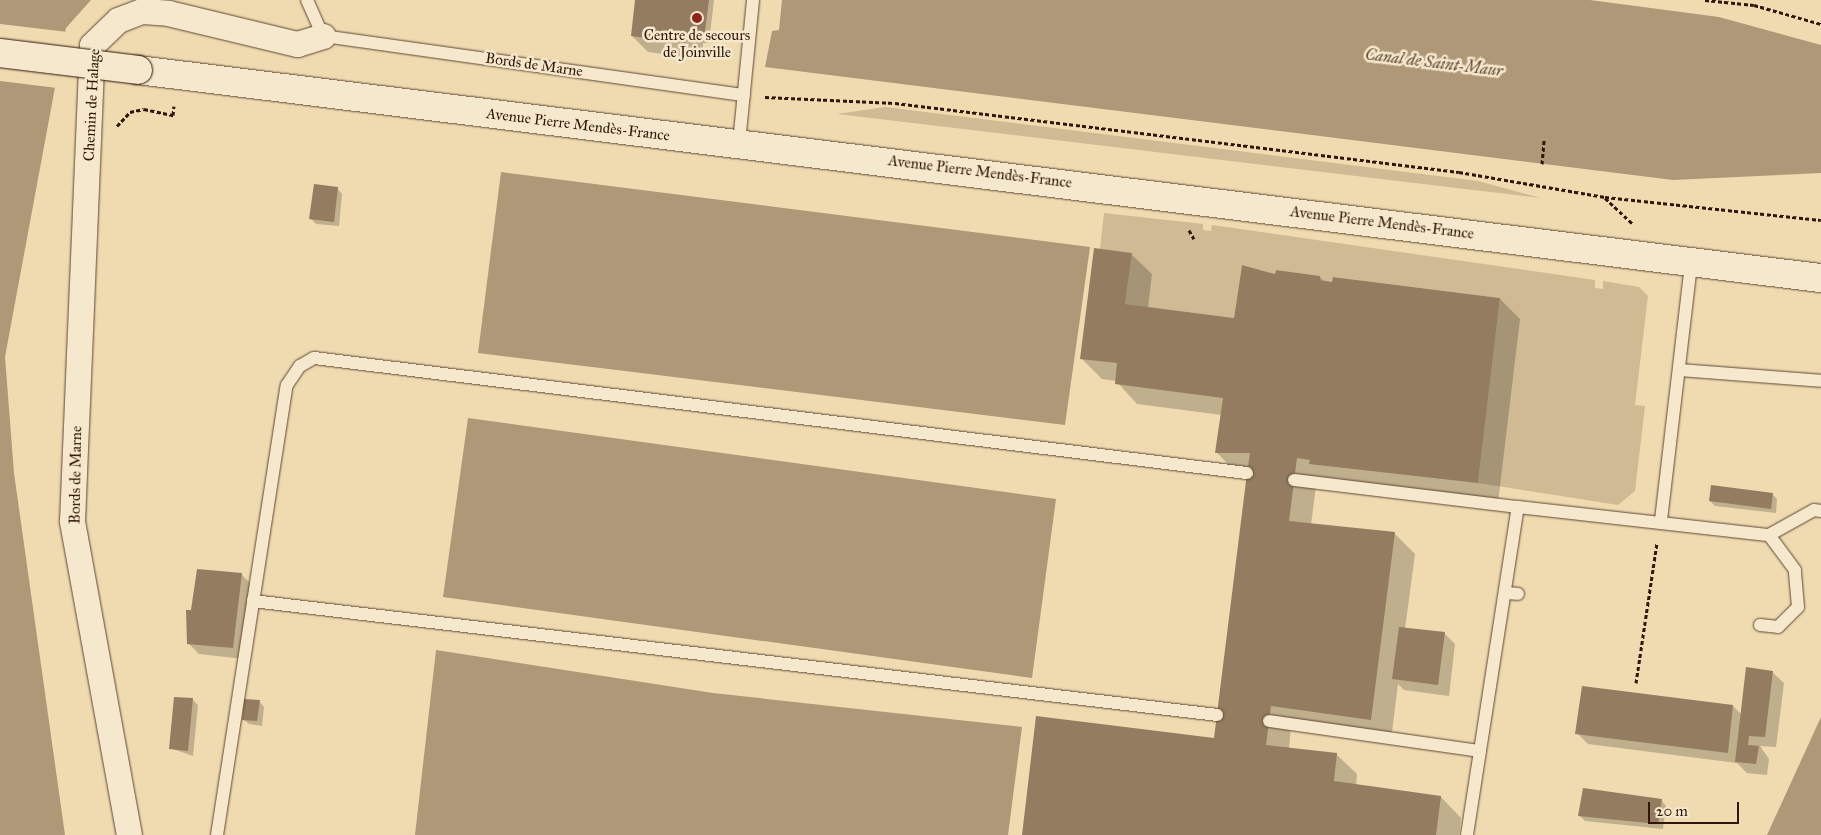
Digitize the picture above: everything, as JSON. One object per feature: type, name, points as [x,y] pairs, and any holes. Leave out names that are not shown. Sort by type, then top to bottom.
[{"type":"main road","name":"Avenue Pierre Mendès-France","points":[[0,53],[1821,278]]},
{"type":"street","name":"Chemin de Halage","points":[[88,171],[92,45],[118,20],[142,11],[168,13],[298,44],[323,36]]},
{"type":"street","name":"Bords de Marne","points":[[88,171],[72,521],[129,835]]},
{"type":"lane","points":[[307,0],[323,36]]},
{"type":"lane","points":[[739,143],[753,2]]},
{"type":"lane","name":"Bords de Marne","points":[[323,36],[744,95]]},
{"type":"lane","points":[[1660,520],[1691,263]]},
{"type":"lane","points":[[217,835],[287,385],[300,366],[314,358],[1247,473]]},
{"type":"lane","points":[[1678,370],[1821,381]]},
{"type":"lane","points":[[1294,480],[1518,507],[1660,520],[1769,535],[1814,510],[1821,511]]},
{"type":"lane","points":[[1467,835],[1518,507]]},
{"type":"lane","points":[[1760,625],[1778,627],[1798,607],[1795,570],[1769,535]]},
{"type":"lane","points":[[1504,593],[1518,594]]},
{"type":"lane","points":[[253,602],[1217,715]]},
{"type":"lane","points":[[1269,720],[1480,751]]},
{"type":"path","points":[[1705,0],[1754,5],[1821,24]]},
{"type":"path","points":[[744,95],[895,103],[1459,172],[1605,197],[1821,220]]},
{"type":"path","points":[[144,109],[173,115],[175,106],[168,105]]},
{"type":"path","points":[[1542,164],[1544,140]]},
{"type":"path","points":[[1605,197],[1639,230]]},
{"type":"path","points":[[1636,683],[1660,520]]},
{"type":"shaded area","points":[[885,107],[1478,181],[1541,198],[837,114]]},
{"type":"shaded area","points":[[1104,213],[1203,224],[1203,230],[1211,231],[1212,225],[1595,280],[1595,288],[1603,289],[1603,281],[1639,287],[1648,296],[1635,405],[1645,406],[1635,491],[1618,505],[1478,483],[1500,298],[1334,277],[1332,282],[1320,280],[1320,276],[1276,270],[1275,274],[1242,265],[1234,318],[1125,304],[1132,253],[1100,249]]},
{"type":"water","points":[[0,0],[91,0],[66,28],[5,357],[14,473],[65,835],[0,835]]},
{"type":"water","name":"Canal de Saint-Maur","points":[[782,0],[1590,0],[1719,17],[1821,45],[1821,173],[1673,180],[765,67],[772,31],[779,30]]},
{"type":"water","points":[[501,172],[1090,247],[1065,425],[478,353]]},
{"type":"water","points":[[468,418],[1056,499],[1032,678],[443,597]]},
{"type":"water","points":[[436,650],[713,693],[1022,727],[1008,835],[415,835]]},
{"type":"water","points":[[1821,717],[1821,835],[1767,835]]},
{"type":"pier","points":[[0,24],[68,32],[57,88],[0,81]]},
{"type":"building","points":[[635,0],[709,0],[704,39],[686,37],[685,43],[631,36]]},
{"type":"building","points":[[314,184],[338,187],[334,222],[309,219]]},
{"type":"building","points":[[1094,248],[1132,253],[1125,304],[1234,318],[1242,265],[1275,274],[1276,270],[1320,276],[1320,280],[1332,282],[1333,277],[1500,298],[1478,483],[1309,464],[1310,460],[1297,458],[1289,521],[1395,532],[1371,720],[1271,706],[1266,745],[1337,753],[1334,781],[1441,796],[1436,835],[1022,835],[1036,716],[1214,738],[1250,453],[1215,453],[1223,398],[1115,384],[1117,363],[1080,359]]},
{"type":"building","points":[[1711,485],[1773,493],[1771,509],[1709,501]]},
{"type":"building","points":[[197,569],[242,573],[233,648],[187,644],[186,610],[191,610]]},
{"type":"building","points":[[1399,627],[1445,632],[1438,685],[1392,679]]},
{"type":"building","points":[[1746,667],[1773,671],[1765,737],[1749,736],[1748,745],[1759,746],[1756,764],[1735,762]]},
{"type":"building","points":[[1582,686],[1733,705],[1728,753],[1575,734]]},
{"type":"building","points":[[174,697],[193,698],[188,751],[169,749]]},
{"type":"building","points":[[244,699],[260,700],[257,721],[242,720]]},
{"type":"building","points":[[1583,788],[1662,799],[1658,824],[1578,816]]},
{"type":"place","name":"Centre de secours de Joinville","points":[[697,18]]}]
